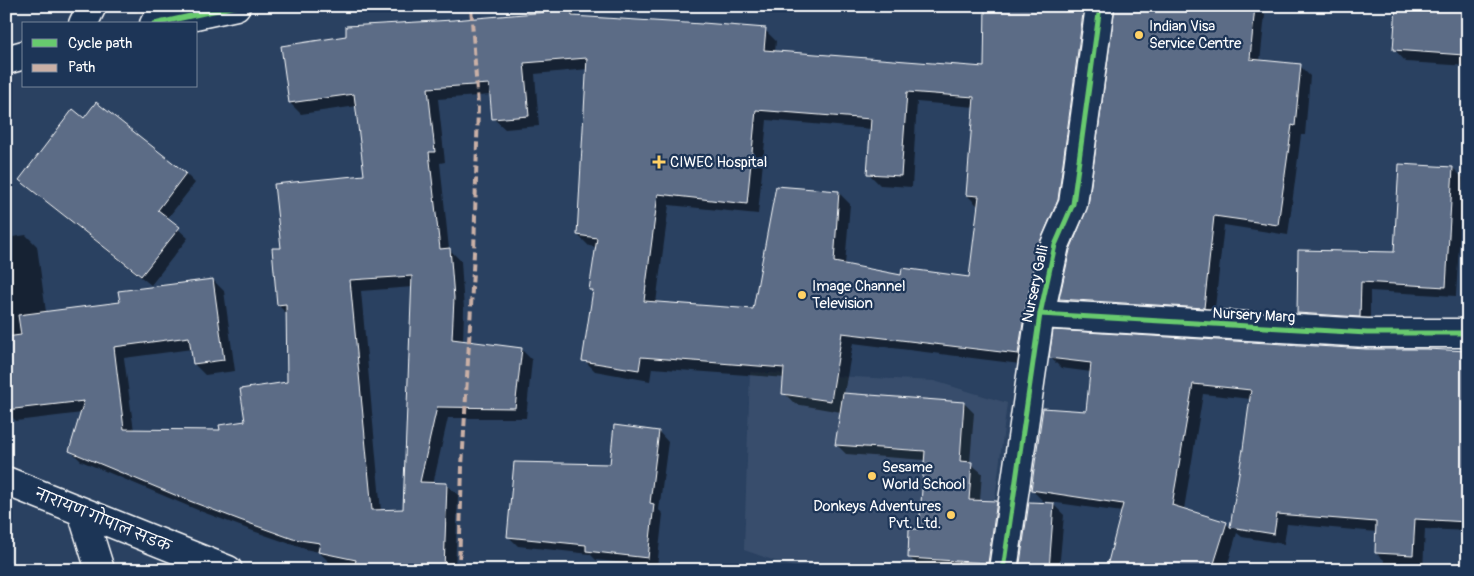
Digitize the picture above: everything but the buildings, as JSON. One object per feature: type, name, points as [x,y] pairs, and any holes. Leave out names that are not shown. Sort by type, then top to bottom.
[{"type":"street","points":[[84,22],[92,6]]},
{"type":"street","points":[[163,22],[236,6]]},
{"type":"street","name":"Nursery Galli","points":[[1003,570],[1040,314],[1055,245],[1073,204],[1100,6]]},
{"type":"street","points":[[6,60],[22,56]]},
{"type":"street","name":"Nursery Marg","points":[[1040,314],[1367,334],[1468,333]]},
{"type":"street","name":"नारायण गोपाल सडक","points":[[6,481],[228,570]]},
{"type":"street","points":[[82,512],[100,570]]},
{"type":"shaded area","name":"Sesame World School","points":[[750,372],[934,381],[1007,403],[986,570],[801,570],[744,550]]},
{"type":"marked path","points":[[459,570],[462,467],[474,253],[478,106],[471,6]]},
{"type":"cycle path","points":[[163,22],[236,6]]},
{"type":"cycle path","points":[[1003,570],[1040,314],[1055,245],[1073,204],[1100,6]]},
{"type":"cycle path","points":[[1040,314],[1367,333],[1468,333]]},
{"type":"place","name":"Indian Visa Service Centre","points":[[1139,35]]},
{"type":"place","name":"CIWEC Hospital","points":[[659,162]]},
{"type":"place","name":"Image Channel Television","points":[[802,295]]},
{"type":"place","name":"Sesame World School","points":[[872,476]]},
{"type":"place","name":"Donkeys Adventures Pvt. Ltd.","points":[[951,515]]}]
